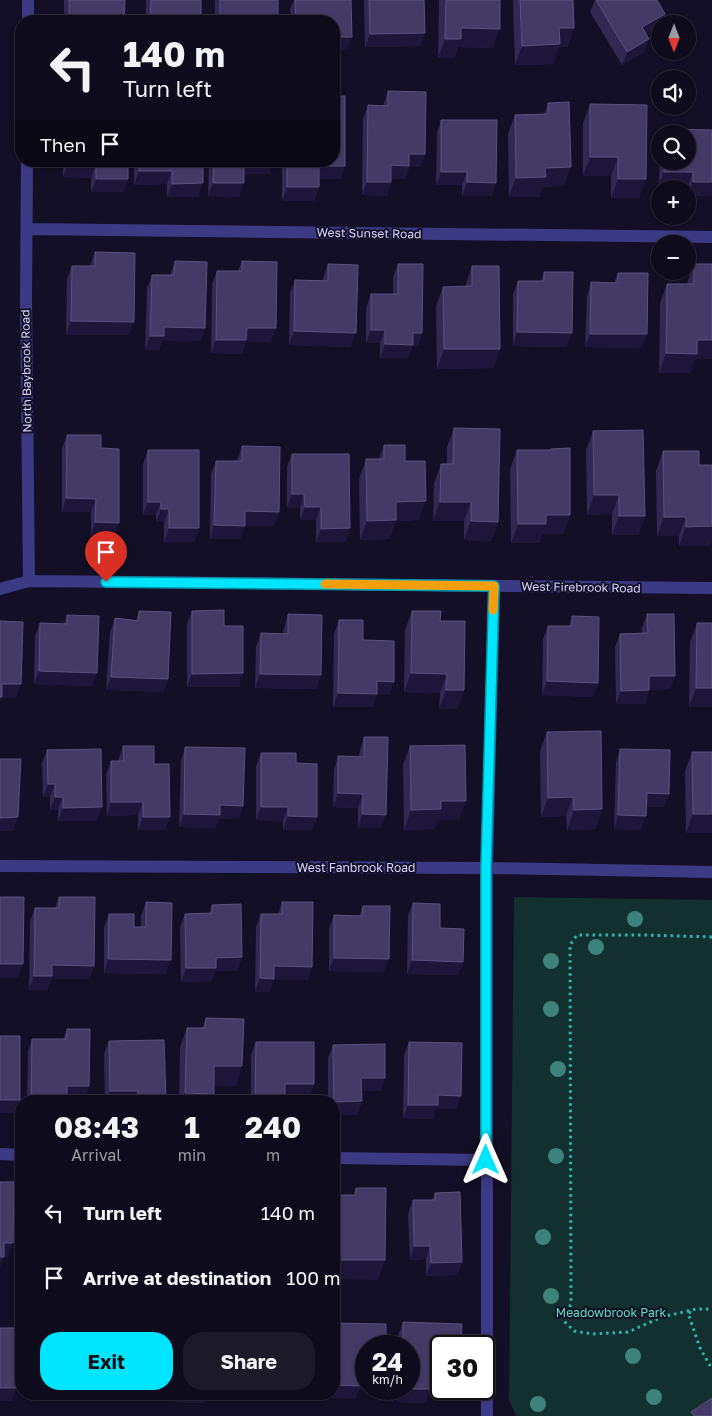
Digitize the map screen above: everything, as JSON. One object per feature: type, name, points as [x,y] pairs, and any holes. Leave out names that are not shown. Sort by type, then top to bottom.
[{"type":"street","points":[[28,0],[28,15]]},
{"type":"street","name":"North Baybrook Road","points":[[27,167],[26,300],[29,581]]},
{"type":"street","name":"West Sunset Road","points":[[27,229],[712,237]]},
{"type":"street","name":"West Firebrook Road","points":[[0,588],[29,581],[712,588]]},
{"type":"street","points":[[486,1416],[486,868],[494,586]]},
{"type":"street","name":"West Fanbrook Road","points":[[0,866],[486,868],[712,872]]},
{"type":"street","points":[[0,1154],[15,1155]]},
{"type":"street","points":[[340,1158],[486,1160]]},
{"type":"path","points":[[712,938],[645,935],[577,935],[570,944],[571,1304],[563,1320],[574,1331],[593,1334],[628,1332],[662,1317],[696,1309],[712,1309]]},
{"type":"path","points":[[696,1309],[688,1313],[700,1348],[712,1369]]},
{"type":"green space","name":"Meadowbrook Park","points":[[514,897],[712,900],[712,1416],[516,1416],[509,1400]]},
{"type":"building","points":[[69,0],[125,0],[124,15],[69,15]]},
{"type":"building","points":[[151,0],[201,0],[201,15],[150,15]]},
{"type":"building","points":[[220,0],[278,0],[278,15],[220,15]]},
{"type":"building","points":[[295,0],[351,0],[352,37],[340,37],[340,15],[296,15]]},
{"type":"building","points":[[369,0],[424,0],[425,33],[370,34]]},
{"type":"building","points":[[446,0],[500,0],[500,29],[461,28],[461,39],[445,39]]},
{"type":"building","points":[[520,0],[573,0],[574,28],[559,28],[560,44],[522,46]]},
{"type":"building","points":[[596,0],[657,0],[665,14],[651,15],[651,22],[642,27],[649,39],[627,52]]},
{"type":"building","points":[[388,91],[426,92],[425,154],[409,154],[409,166],[391,165],[391,182],[367,182],[368,105],[388,106]]},
{"type":"building","points":[[340,96],[345,96],[345,166],[340,166]]},
{"type":"building","points":[[569,102],[571,167],[545,168],[546,177],[516,178],[515,115],[548,114],[548,103]]},
{"type":"building","points":[[590,104],[647,105],[646,179],[618,179],[618,157],[590,157]]},
{"type":"building","points":[[441,120],[497,120],[496,183],[467,182],[467,172],[441,172]]},
{"type":"building","points":[[696,130],[712,130],[712,182],[696,182],[696,180],[693,180],[693,172],[664,172],[664,170],[696,170]]},
{"type":"building","points":[[96,167],[128,167],[128,179],[96,179]]},
{"type":"building","points":[[139,167],[203,167],[203,183],[172,184],[172,171],[139,171]]},
{"type":"building","points":[[214,167],[244,167],[244,183],[213,183]]},
{"type":"building","points":[[287,167],[319,167],[319,187],[287,187]]},
{"type":"building","points":[[95,252],[135,253],[134,322],[71,321],[72,266],[95,266]]},
{"type":"building","points":[[175,261],[207,262],[205,328],[164,327],[164,336],[150,336],[152,275],[174,275]]},
{"type":"building","points":[[242,261],[277,262],[276,328],[247,328],[246,340],[216,340],[217,271],[242,271]]},
{"type":"building","points":[[328,264],[358,265],[356,333],[294,331],[295,280],[328,281]]},
{"type":"building","points":[[398,264],[423,264],[422,333],[413,333],[413,345],[385,344],[385,330],[371,330],[371,294],[398,294]]},
{"type":"building","points":[[696,264],[712,264],[712,340],[697,340],[697,354],[666,353],[667,284],[694,284],[694,280],[696,280]]},
{"type":"building","points":[[472,266],[499,266],[500,349],[444,349],[443,287],[472,286]]},
{"type":"building","points":[[544,272],[573,272],[572,333],[517,332],[518,281],[544,281]]},
{"type":"building","points":[[618,273],[648,273],[647,334],[590,334],[591,282],[617,283]]},
{"type":"building","points":[[454,428],[500,429],[498,522],[471,521],[471,502],[440,502],[441,464],[453,464]]},
{"type":"building","points":[[643,430],[645,516],[619,516],[619,495],[594,495],[593,431]]},
{"type":"building","points":[[67,435],[101,435],[101,448],[119,449],[119,523],[95,522],[96,499],[66,498]]},
{"type":"building","points":[[384,445],[405,445],[405,461],[425,461],[426,501],[396,502],[396,520],[367,521],[366,459],[384,459]]},
{"type":"building","points":[[242,446],[280,447],[279,512],[245,511],[245,526],[214,525],[216,461],[242,461]]},
{"type":"building","points":[[570,448],[570,515],[546,515],[546,524],[518,524],[517,450]]},
{"type":"building","points":[[148,450],[199,450],[199,528],[169,528],[169,509],[161,509],[161,502],[148,502]]},
{"type":"building","points":[[663,451],[699,451],[699,465],[712,465],[712,526],[686,527],[686,517],[664,517]]},
{"type":"building","points":[[292,454],[349,454],[350,528],[321,529],[321,507],[305,507],[304,494],[292,494]]},
{"type":"building","points":[[224,610],[224,626],[243,626],[243,673],[192,674],[192,611]]},
{"type":"building","points":[[139,611],[171,612],[168,679],[111,677],[115,618],[138,621]]},
{"type":"building","points":[[412,611],[441,611],[440,621],[465,621],[464,690],[446,690],[447,674],[411,673]]},
{"type":"building","points":[[288,614],[322,615],[321,675],[260,674],[261,633],[288,634]]},
{"type":"building","points":[[647,614],[674,614],[675,676],[649,676],[649,690],[621,691],[620,634],[648,633]]},
{"type":"building","points":[[67,615],[99,616],[97,673],[39,671],[40,623],[67,624]]},
{"type":"building","points":[[572,616],[599,617],[598,683],[547,681],[548,626],[572,626]]},
{"type":"building","points":[[339,620],[363,620],[363,640],[394,641],[394,682],[377,681],[377,694],[338,693]]},
{"type":"building","points":[[0,621],[23,622],[21,684],[2,684],[2,697],[0,697]]},
{"type":"building","points":[[697,623],[712,623],[712,688],[696,688]]},
{"type":"building","points":[[601,731],[602,809],[574,810],[573,797],[548,798],[547,732]]},
{"type":"building","points":[[364,737],[388,737],[386,815],[362,814],[363,794],[338,793],[338,756],[364,757]]},
{"type":"building","points":[[465,745],[466,801],[441,801],[441,809],[411,810],[410,746]]},
{"type":"building","points":[[123,746],[154,746],[154,764],[169,764],[170,817],[143,817],[143,802],[111,802],[111,761],[124,761]]},
{"type":"building","points":[[185,747],[245,748],[243,806],[220,805],[220,815],[184,814]]},
{"type":"building","points":[[101,749],[102,807],[63,808],[63,797],[55,797],[55,784],[48,784],[47,750]]},
{"type":"building","points":[[620,749],[670,750],[669,794],[647,793],[646,816],[618,815]]},
{"type":"building","points":[[692,752],[712,752],[712,814],[693,814]]},
{"type":"building","points":[[261,753],[296,753],[296,763],[317,764],[317,817],[288,816],[288,807],[261,807]]},
{"type":"building","points":[[0,759],[21,759],[18,817],[0,818]]},
{"type":"building","points":[[0,897],[24,897],[23,964],[0,964]]},
{"type":"building","points":[[59,897],[95,897],[94,966],[52,965],[52,976],[34,976],[35,908],[59,908]]},
{"type":"building","points":[[146,902],[172,903],[171,960],[108,959],[109,914],[134,914],[134,927],[146,927]]},
{"type":"building","points":[[282,902],[313,902],[312,967],[274,966],[274,979],[260,978],[261,914],[282,914]]},
{"type":"building","points":[[413,903],[440,904],[440,928],[464,929],[463,962],[412,960]]},
{"type":"building","points":[[241,904],[242,957],[216,958],[216,968],[186,968],[185,914],[212,913],[212,905]]},
{"type":"building","points":[[363,906],[390,906],[389,959],[334,958],[334,915],[362,916]]},
{"type":"building","points":[[206,1018],[244,1019],[242,1066],[214,1066],[214,1094],[185,1093],[187,1028],[205,1028]]},
{"type":"building","points":[[67,1029],[90,1029],[89,1086],[67,1086],[67,1095],[31,1095],[32,1039],[66,1039]]},
{"type":"building","points":[[0,1036],[20,1036],[20,1095],[15,1095],[15,1100],[0,1100]]},
{"type":"building","points":[[164,1040],[166,1095],[138,1095],[138,1091],[110,1091],[109,1041]]},
{"type":"building","points":[[256,1042],[314,1042],[314,1084],[285,1084],[285,1095],[255,1095]]},
{"type":"building","points":[[409,1042],[462,1043],[461,1096],[438,1095],[438,1105],[408,1105]]},
{"type":"building","points":[[385,1044],[385,1078],[361,1078],[362,1101],[340,1102],[340,1095],[334,1095],[333,1045]]},
{"type":"building","points":[[0,1182],[14,1182],[13,1243],[4,1243],[4,1257],[0,1257]]},
{"type":"building","points":[[356,1188],[386,1188],[385,1260],[340,1260],[340,1195],[355,1195]]},
{"type":"building","points":[[460,1192],[462,1262],[431,1263],[430,1246],[414,1246],[413,1200],[435,1200],[435,1193]]},
{"type":"building","points":[[403,1322],[462,1324],[462,1335],[430,1335],[430,1389],[420,1389],[420,1335],[403,1335]]},
{"type":"building","points":[[340,1323],[386,1324],[386,1335],[355,1335],[355,1386],[340,1385]]},
{"type":"building","points":[[0,1328],[15,1328],[15,1388],[0,1388]]},
{"type":"building","points":[[712,1398],[712,1416],[694,1416],[691,1412]]},
{"type":"slow traffic","points":[[325,584],[494,586],[493,610]]},
{"type":"route","points":[[106,582],[494,586],[486,868],[486,1160]]}]
